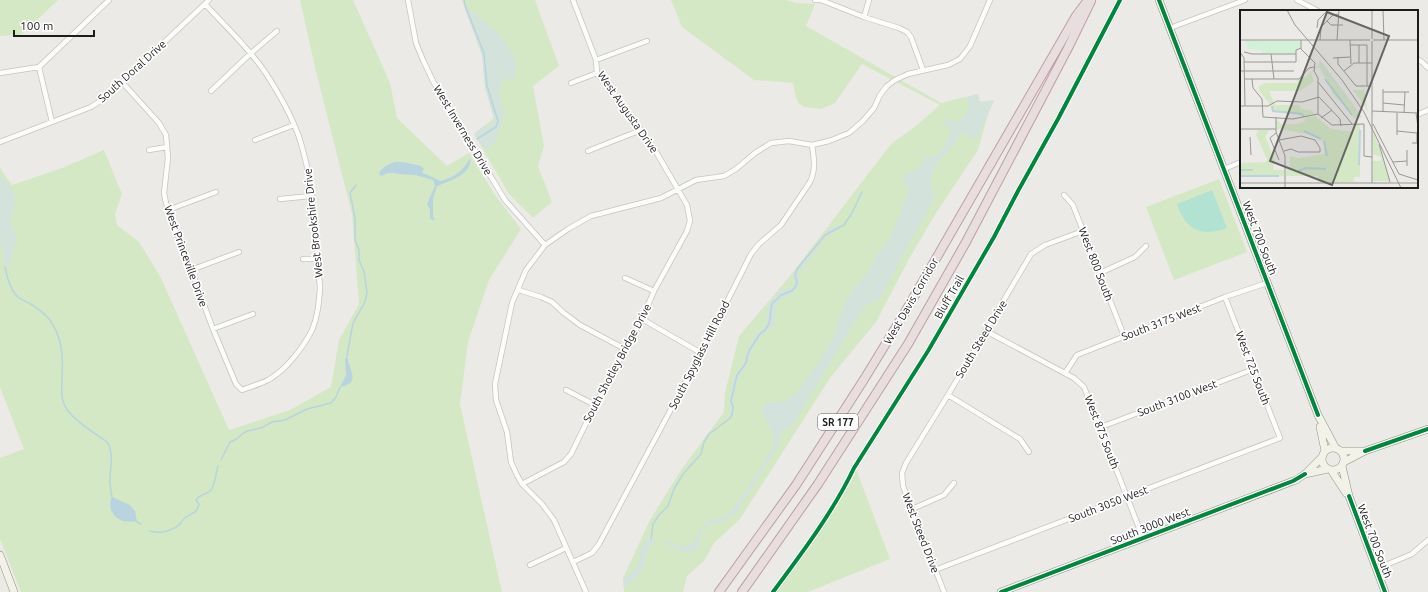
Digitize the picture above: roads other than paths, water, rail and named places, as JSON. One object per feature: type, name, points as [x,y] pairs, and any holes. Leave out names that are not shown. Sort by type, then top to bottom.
[{"type":"highway","name":"West Davis Corridor","points":[[720,592],[772,520],[827,438],[904,314],[1076,16],[1088,0]]},
{"type":"highway","name":"West Davis Corridor","points":[[742,592],[818,484],[868,408],[915,331],[966,242],[1068,48],[1091,0]]},
{"type":"street","points":[[0,73],[38,67],[109,0]]},
{"type":"street","name":"West Inverness Drive","points":[[408,0],[416,42],[422,60],[433,81],[505,200],[545,245]]},
{"type":"street","name":"West Augusta Drive","points":[[573,0],[596,60],[597,73],[655,150],[687,205],[690,221]]},
{"type":"street","points":[[815,0],[821,0],[907,32],[911,37],[923,70]]},
{"type":"street","points":[[864,17],[869,0]]},
{"type":"street","points":[[586,592],[554,520],[542,504],[522,484],[511,462],[507,432],[496,400],[495,384],[512,303],[526,270],[545,245],[568,229],[591,216],[661,198],[696,180],[724,176],[771,143],[789,141],[812,145],[829,141],[849,133],[863,121],[874,108],[880,95],[887,86],[895,80],[904,75],[948,65],[960,59],[970,46],[990,0]]},
{"type":"street","name":"West 700 South","points":[[1158,0],[1318,415],[1335,447]]},
{"type":"street","points":[[1170,28],[1245,0]]},
{"type":"street","points":[[1297,0],[1316,10]]},
{"type":"street","name":"West Brookshire Drive","points":[[207,2],[264,71],[278,93],[294,125],[306,159],[320,288],[319,304],[312,330],[292,361],[267,380],[242,390]]},
{"type":"street","name":"South Doral Drive","points":[[0,142],[91,107],[105,98],[207,2]]},
{"type":"street","points":[[211,91],[277,31]]},
{"type":"street","points":[[596,60],[647,41]]},
{"type":"street","points":[[1418,60],[1428,68]]},
{"type":"street","points":[[38,67],[52,122]]},
{"type":"street","points":[[571,83],[597,73]]},
{"type":"street","name":"West Princeville Drive","points":[[122,82],[159,123],[166,135],[168,158],[164,193],[168,210],[213,329],[236,384],[242,390]]},
{"type":"street","points":[[1418,115],[1428,110]]},
{"type":"street","points":[[254,140],[294,125]]},
{"type":"street","points":[[588,151],[641,130]]},
{"type":"street","name":"South Spyglass Hill Road","points":[[573,562],[592,553],[599,544],[701,353],[751,254],[759,244],[781,225],[810,182],[814,174],[812,145]]},
{"type":"street","points":[[149,150],[168,147]]},
{"type":"street","points":[[1224,169],[1240,162]]},
{"type":"street","points":[[168,210],[216,192]]},
{"type":"street","name":"West 800 South","points":[[1064,195],[1073,205],[1124,336]]},
{"type":"street","points":[[280,199],[311,196]]},
{"type":"street","name":"South Shotley Bridge Drive","points":[[522,484],[564,462],[571,454],[595,405],[642,319],[654,291],[687,231],[690,221]]},
{"type":"street","name":"South Steed Drive","points":[[902,473],[906,463],[1031,254],[1044,245],[1084,232]]},
{"type":"street","points":[[1100,272],[1135,258],[1146,246]]},
{"type":"street","points":[[191,270],[239,252]]},
{"type":"street","points":[[303,259],[317,259]]},
{"type":"street","points":[[625,278],[654,291]]},
{"type":"street","name":"South 3175 West","points":[[1065,373],[1078,354],[1225,297],[1267,283]]},
{"type":"street","points":[[518,290],[541,296],[552,302],[580,325],[625,349]]},
{"type":"street","name":"West 725 South","points":[[1225,297],[1280,438]]},
{"type":"street","points":[[213,329],[253,314]]},
{"type":"street","points":[[642,319],[701,353]]},
{"type":"street","name":"West 875 South","points":[[986,331],[1074,378],[1084,387],[1101,427],[1143,538]]},
{"type":"street","name":"South 3100 West","points":[[1101,427],[1254,369]]},
{"type":"street","points":[[566,390],[595,405]]},
{"type":"street","points":[[948,395],[1020,438],[1029,452]]},
{"type":"street","name":"West 700 South","points":[[1318,415],[1325,451]]},
{"type":"street","points":[[1365,451],[1342,451],[1335,447],[1331,447],[1325,451],[1322,458],[1323,464],[1329,470],[1337,470],[1343,464],[1365,451],[1428,430]]},
{"type":"street","name":"South 3050 West","points":[[935,570],[1280,438]]},
{"type":"street","points":[[1342,451],[1344,456],[1343,464]]},
{"type":"street","name":"South 3000 West","points":[[1001,592],[1293,481],[1305,474],[1322,458]]},
{"type":"street","name":"West 700 South","points":[[1343,464],[1349,496],[1385,592]]},
{"type":"street","name":"West 700 South","points":[[1329,470],[1349,496]]},
{"type":"street","name":"South 3000 West","points":[[1305,474],[1329,470]]},
{"type":"street","name":"West Steed Drive","points":[[902,473],[903,486],[944,592]]},
{"type":"street","points":[[912,509],[944,495],[954,483]]},
{"type":"street","points":[[1376,569],[1412,554],[1428,540]]},
{"type":"street","points":[[530,565],[566,548]]},
{"type":"street","points":[[0,555],[2,567],[14,592]]},
{"type":"water","points":[[470,158],[470,164],[464,173],[437,186],[433,199],[434,220],[430,219],[430,210],[427,204],[435,186],[433,180],[415,175],[388,173],[381,176],[379,174],[383,168],[388,165],[401,162],[421,166],[424,169],[422,172],[423,173],[441,181],[458,172],[465,166]]},
{"type":"water","points":[[347,356],[352,379],[347,385],[340,387],[346,375],[345,359]]},
{"type":"water","points":[[112,497],[130,505],[135,511],[137,522],[119,520],[114,515],[110,505]]},
{"type":"waterway","points":[[464,0],[484,53],[487,86],[498,121],[496,127],[477,139]]},
{"type":"waterway","points":[[347,356],[353,323],[365,302],[367,292],[364,272],[359,260],[359,250],[355,240],[355,218],[350,193],[356,185]]},
{"type":"waterway","points":[[651,539],[653,524],[668,506],[674,489],[683,474],[701,454],[704,442],[709,434],[732,415],[733,407],[731,401],[737,375],[746,363],[750,349],[769,324],[772,304],[781,295],[792,291],[796,286],[797,281],[795,275],[797,269],[825,235],[844,225],[852,213],[862,192]]},
{"type":"waterway","points":[[5,267],[9,283],[15,294],[20,299],[29,303],[46,315],[56,331],[62,351],[62,393],[64,405],[74,418],[108,443],[111,452],[110,481],[112,497]]},
{"type":"waterway","points":[[221,460],[230,442],[237,439],[242,434],[247,431],[261,428],[272,422],[285,420],[307,409],[331,403],[336,397],[340,387]]},
{"type":"waterway","points":[[150,531],[162,532],[170,530],[180,524],[185,518],[193,514],[199,504],[196,500],[211,490],[218,466]]},
{"type":"waterway","points":[[137,522],[141,524]]}]
